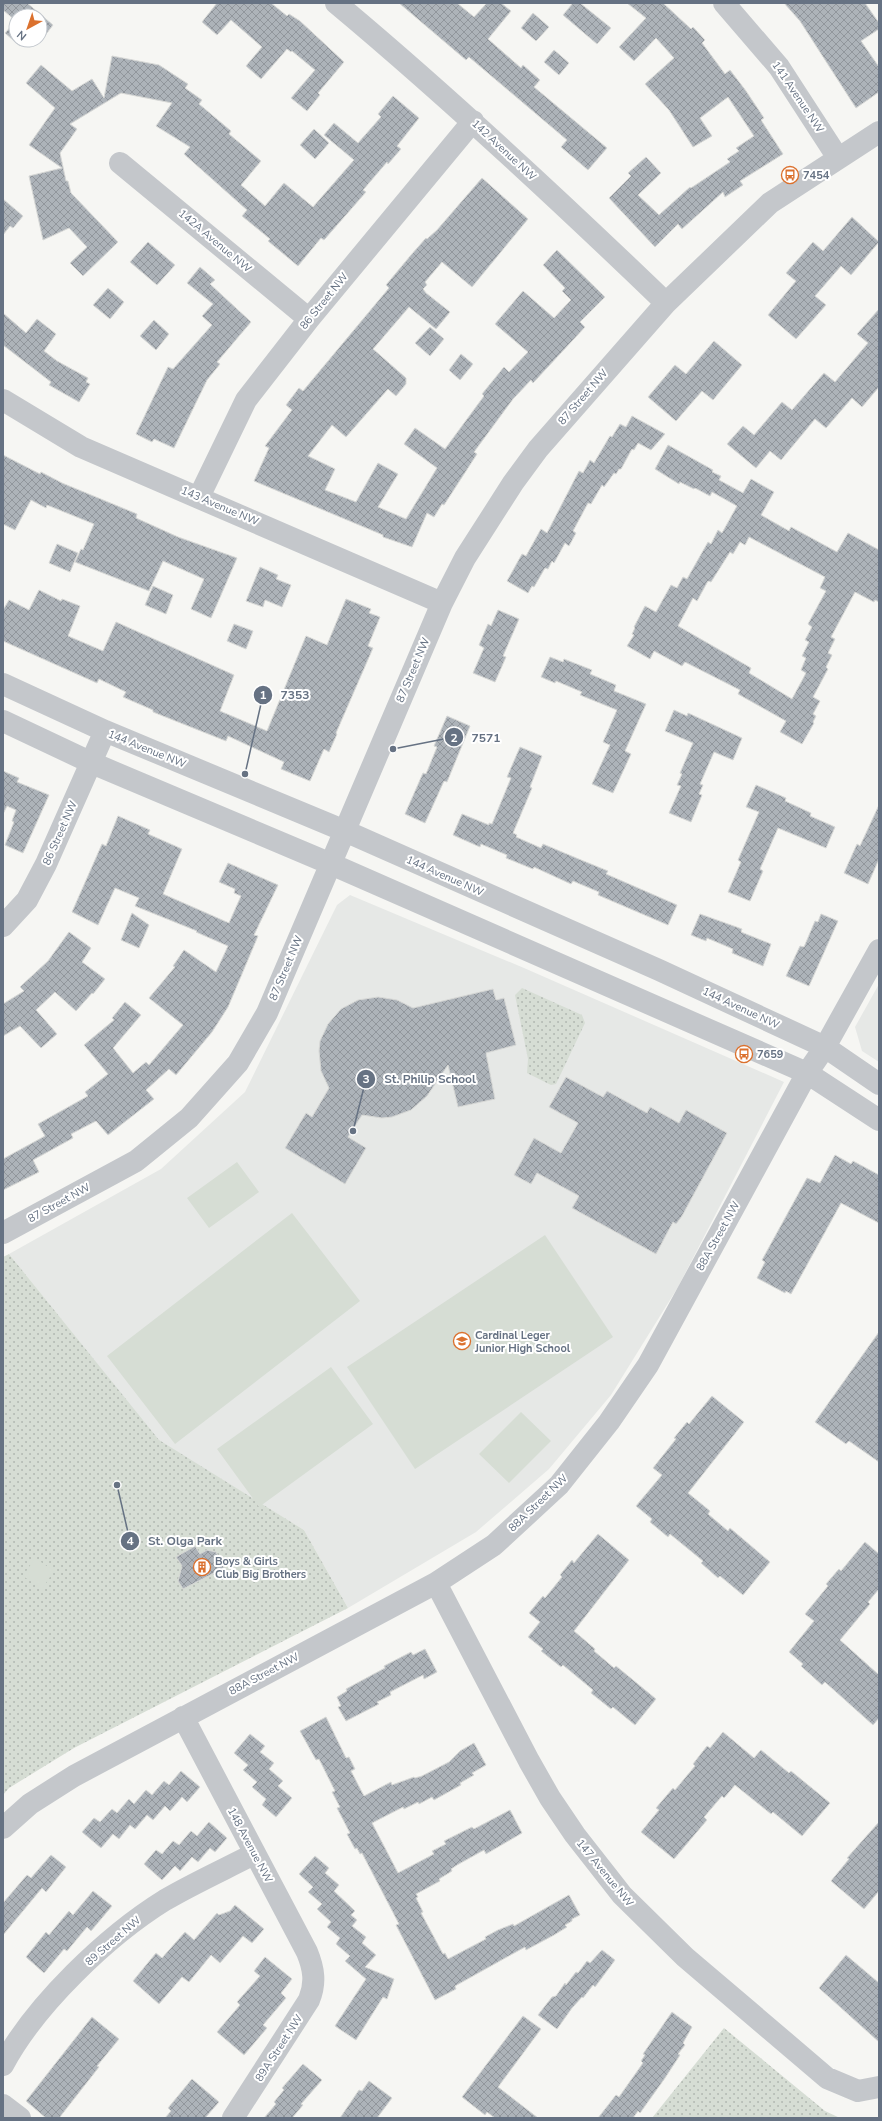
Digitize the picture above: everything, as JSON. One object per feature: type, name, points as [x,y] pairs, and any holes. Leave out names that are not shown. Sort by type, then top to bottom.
[{"type":"street","name":"142 Avenue NW","points":[[336,3],[473,121],[569,209],[666,303]]},
{"type":"street","name":"141 Avenue NW","points":[[724,3],[779,67],[838,158]]},
{"type":"street","name":"86 Street NW","points":[[199,497],[246,400],[309,320],[473,121]]},
{"type":"street","name":"87 Street NW","points":[[3,1233],[136,1161],[189,1118],[238,1063],[267,1013],[442,603],[465,558],[513,483],[538,449],[666,303],[770,202],[879,132]]},
{"type":"street","name":"142A Avenue NW","points":[[120,163],[309,320]]},
{"type":"street","name":"143 Avenue NW","points":[[3,400],[81,447],[442,603]]},
{"type":"street","name":"144 Avenue NW","points":[[3,684],[105,731],[345,831],[659,970],[825,1047],[879,1084]]},
{"type":"street","points":[[3,721],[92,763],[331,864],[807,1073],[879,1120]]},
{"type":"street","name":"86 Street NW","points":[[3,926],[28,900],[46,864],[105,731]]},
{"type":"street","name":"88A Street NW","points":[[3,1828],[30,1804],[74,1776],[436,1584],[494,1545],[559,1485],[609,1422],[648,1365],[807,1073],[825,1047],[879,950]]},
{"type":"street","name":"147 Avenue NW","points":[[436,1584],[528,1761],[550,1798],[575,1836],[622,1895],[685,1957],[827,2078],[858,2091],[879,2087]]},
{"type":"street","name":"148 Avenue NW","points":[[183,1717],[307,1952],[314,1974]]},
{"type":"street","name":"89 Street NW","points":[[3,2065],[43,2009],[109,1942],[167,1899],[254,1854]]},
{"type":"street","name":"89A Street NW","points":[[233,2118],[310,2000],[314,1982],[314,1974]]},
{"type":"street","points":[[3,2105],[20,2118]]},
{"type":"shaded area","points":[[350,895],[524,968],[784,1082],[678,1287],[611,1395],[549,1469],[476,1532],[348,1608],[304,1530],[159,1441],[9,1254],[161,1169],[245,1092],[337,905]]},
{"type":"shaded area","points":[[879,984],[879,1062],[862,1051],[855,1027]]},
{"type":"shaded area","points":[[522,988],[582,1015],[585,1023],[556,1084],[551,1085],[527,1073],[528,1059],[515,995]]},
{"type":"shaded area","points":[[237,1162],[259,1192],[209,1228],[187,1198]]},
{"type":"shaded area","points":[[292,1213],[360,1301],[175,1444],[107,1356]]},
{"type":"shaded area","points":[[545,1235],[613,1337],[415,1469],[347,1367]]},
{"type":"shaded area","points":[[9,1254],[159,1440],[304,1530],[348,1608],[74,1748],[9,1788],[3,1795],[3,1257]]},
{"type":"shaded area","points":[[331,1367],[373,1424],[259,1507],[217,1449]]},
{"type":"shaded area","points":[[521,1412],[551,1441],[509,1483],[479,1454]]},
{"type":"shaded area","points":[[35,1558],[54,1571],[42,1589],[23,1576]]},
{"type":"shaded area","points":[[724,2028],[825,2111],[840,2118],[652,2118]]},
{"type":"building","points":[[3,3],[27,3],[33,8],[8,8],[8,14],[3,10]]},
{"type":"building","points":[[217,3],[271,3],[287,16],[289,14],[300,21],[344,62],[318,93],[320,95],[307,111],[291,98],[315,70],[292,51],[291,52],[287,49],[261,79],[246,66],[262,47],[231,20],[217,35],[202,22]]},
{"type":"building","points":[[399,3],[457,3],[474,17],[487,3],[501,3],[511,11],[488,39],[521,68],[523,65],[540,80],[534,87],[607,148],[588,170],[561,147],[567,140],[469,57],[466,60]]},
{"type":"building","points":[[573,3],[580,3],[611,28],[597,44],[563,15]]},
{"type":"building","points":[[627,3],[663,3],[691,29],[693,27],[705,40],[702,43],[725,74],[730,70],[746,91],[764,118],[761,120],[783,154],[740,181],[743,185],[725,197],[723,192],[682,229],[678,224],[655,247],[609,198],[631,176],[628,173],[646,157],[661,173],[638,195],[659,215],[690,187],[691,188],[730,162],[727,159],[739,151],[736,148],[754,136],[728,97],[700,118],[712,136],[693,147],[669,110],[645,84],[674,58],[656,38],[634,61],[619,47],[646,18]]},
{"type":"building","points":[[784,3],[865,3],[879,23],[879,29],[861,41],[879,67],[879,92],[856,108],[800,21]]},
{"type":"building","points":[[533,13],[549,27],[536,41],[521,28]]},
{"type":"building","points":[[48,21],[53,25],[48,32]]},
{"type":"building","points":[[554,50],[569,63],[559,75],[544,62]]},
{"type":"building","points":[[112,56],[159,65],[188,84],[185,88],[202,100],[199,104],[231,131],[229,134],[261,161],[241,185],[265,206],[284,183],[313,207],[354,160],[324,135],[334,123],[358,143],[381,117],[378,114],[393,96],[419,118],[397,146],[401,149],[388,164],[387,162],[363,190],[366,192],[324,240],[321,238],[298,266],[268,241],[270,239],[242,216],[247,210],[184,154],[190,147],[156,126],[172,103],[121,93],[70,124],[77,129],[60,153],[66,181],[68,181],[71,193],[118,242],[83,276],[70,263],[87,247],[69,228],[43,240],[29,176],[62,168],[29,145],[55,108],[26,83],[41,65],[72,91],[92,79],[104,98]]},
{"type":"building","points":[[314,129],[329,143],[315,159],[300,145]]},
{"type":"building","points":[[482,178],[528,219],[472,287],[442,262],[425,282],[427,285],[423,289],[426,293],[450,312],[436,329],[409,307],[373,349],[406,378],[406,384],[396,396],[388,389],[346,437],[332,425],[308,456],[335,469],[325,490],[356,502],[378,463],[398,474],[378,507],[406,519],[437,468],[404,444],[415,428],[445,449],[484,396],[482,394],[504,367],[509,372],[528,352],[495,324],[523,291],[554,318],[571,300],[562,291],[565,288],[543,265],[557,250],[605,297],[580,322],[585,327],[533,383],[531,380],[513,399],[474,452],[477,454],[444,505],[442,504],[434,517],[427,513],[412,547],[383,537],[383,535],[254,481],[269,448],[265,446],[292,410],[286,405],[299,388],[303,391],[389,288],[386,285],[411,255],[426,238],[427,239],[437,230]]},
{"type":"building","points":[[3,199],[23,216],[13,228],[10,226],[3,235]]},
{"type":"building","points":[[852,217],[879,242],[851,275],[841,266],[815,296],[826,305],[796,339],[768,315],[796,281],[786,273],[813,242],[823,251]]},
{"type":"building","points":[[148,242],[175,265],[157,285],[130,262]]},
{"type":"building","points":[[200,267],[215,280],[210,284],[251,322],[217,362],[220,364],[207,380],[174,448],[154,439],[152,442],[136,434],[168,367],[173,369],[212,325],[202,316],[213,304],[187,283]]},
{"type":"building","points":[[108,288],[124,302],[110,319],[93,305]]},
{"type":"building","points":[[879,309],[879,387],[862,407],[852,398],[826,428],[815,419],[781,460],[770,451],[756,468],[727,444],[743,426],[754,435],[782,402],[792,410],[824,373],[835,382],[868,343],[857,334]]},
{"type":"building","points":[[3,313],[26,333],[37,319],[56,334],[44,351],[57,361],[88,378],[86,382],[90,384],[79,402],[49,385],[51,382],[3,345]]},
{"type":"building","points":[[154,320],[169,334],[156,350],[140,336]]},
{"type":"building","points":[[430,327],[444,339],[430,356],[415,343]]},
{"type":"building","points":[[714,341],[742,365],[713,400],[702,391],[676,421],[648,397],[675,365],[686,374]]},
{"type":"building","points":[[461,354],[473,364],[460,380],[449,370]]},
{"type":"building","points":[[632,416],[665,434],[651,450],[638,443],[634,450],[632,449],[621,469],[619,469],[616,474],[614,473],[604,487],[602,485],[591,504],[588,503],[573,531],[576,533],[569,546],[565,543],[554,563],[552,561],[548,569],[545,568],[534,587],[532,586],[528,593],[507,581],[522,554],[526,556],[541,529],[547,533],[579,471],[583,473],[590,460],[594,463],[610,436],[612,437],[620,424],[626,427]]},
{"type":"building","points":[[668,445],[713,470],[712,472],[721,476],[719,480],[743,493],[751,479],[774,492],[761,515],[789,531],[791,527],[837,552],[848,533],[879,550],[879,602],[875,600],[874,602],[855,592],[831,637],[835,639],[828,653],[832,655],[826,667],[828,669],[813,697],[820,701],[813,714],[816,716],[813,722],[814,723],[802,744],[780,732],[786,721],[738,694],[740,690],[685,662],[682,666],[654,651],[650,659],[627,646],[634,635],[632,634],[635,628],[634,627],[645,606],[656,612],[671,585],[677,588],[683,577],[687,579],[708,542],[711,544],[718,530],[722,533],[737,506],[712,492],[710,496],[680,482],[679,484],[655,469]],"holes":[[[749,537],[825,577],[820,588],[826,591],[808,624],[812,627],[805,640],[809,642],[802,656],[806,658],[801,670],[806,673],[792,699],[749,673],[751,668],[678,626],[693,598],[697,601],[708,581],[711,582],[730,552],[733,554],[740,542],[745,545]]]},
{"type":"building","points":[[3,455],[40,474],[41,472],[62,483],[137,514],[136,518],[178,537],[237,558],[211,618],[191,609],[204,579],[163,561],[149,591],[75,562],[81,549],[83,550],[94,524],[47,505],[46,508],[31,500],[15,530],[3,524]]},
{"type":"building","points":[[57,544],[78,553],[70,572],[49,563]]},
{"type":"building","points":[[260,567],[278,575],[276,579],[291,585],[282,607],[265,600],[263,607],[246,601]]},
{"type":"building","points":[[153,586],[173,595],[166,614],[145,605]]},
{"type":"building","points":[[39,590],[61,601],[62,599],[80,606],[68,636],[103,651],[116,622],[234,675],[220,711],[267,731],[306,636],[327,645],[346,599],[371,609],[369,613],[380,617],[368,646],[373,648],[336,733],[337,734],[329,752],[324,749],[310,781],[281,769],[284,762],[228,736],[226,741],[153,712],[153,710],[123,697],[126,692],[99,679],[97,683],[3,641],[3,610],[9,600],[29,610]]},
{"type":"building","points":[[498,610],[519,619],[503,656],[506,657],[495,682],[473,673],[484,648],[479,645],[488,624],[491,626]]},
{"type":"building","points":[[234,624],[253,631],[246,649],[227,641]]},
{"type":"building","points":[[550,657],[563,662],[564,659],[592,670],[590,674],[616,685],[614,691],[646,704],[625,751],[631,754],[613,793],[592,784],[610,745],[603,742],[617,710],[580,695],[582,692],[556,681],[555,683],[541,677]]},
{"type":"building","points":[[674,710],[687,716],[688,713],[742,738],[733,760],[714,752],[700,784],[703,785],[699,794],[702,795],[691,822],[669,813],[681,786],[677,785],[682,774],[680,773],[693,743],[665,731]]},
{"type":"building","points":[[447,716],[470,726],[447,782],[444,781],[425,823],[405,814],[423,773],[426,774],[437,747],[434,746]]},
{"type":"building","points":[[520,747],[542,756],[530,787],[532,788],[513,833],[517,835],[516,837],[541,848],[543,844],[608,871],[606,874],[677,905],[668,925],[598,895],[599,892],[573,881],[571,884],[534,867],[533,869],[506,858],[507,855],[481,844],[480,847],[453,835],[462,814],[489,825],[489,823],[492,824],[511,778],[507,777]]},
{"type":"building","points":[[3,771],[19,778],[17,782],[49,795],[23,853],[5,845],[14,822],[12,821],[16,810],[7,806],[3,814]]},
{"type":"building","points":[[756,785],[786,798],[785,801],[811,813],[810,816],[835,827],[826,848],[778,828],[760,869],[763,871],[750,901],[728,892],[741,862],[738,860],[759,812],[746,807]]},
{"type":"building","points":[[879,805],[879,859],[868,884],[844,873],[857,844],[860,846]]},
{"type":"building","points":[[118,816],[150,830],[148,834],[182,849],[163,894],[229,923],[241,896],[234,893],[235,889],[219,882],[228,863],[278,885],[254,935],[258,936],[228,1007],[212,1032],[176,1075],[169,1069],[146,1090],[154,1099],[108,1135],[96,1121],[71,1134],[73,1138],[33,1160],[39,1172],[3,1190],[3,1159],[45,1136],[38,1124],[88,1096],[85,1092],[108,1074],[84,1045],[114,1020],[112,1018],[125,1002],[141,1015],[113,1048],[133,1073],[146,1062],[149,1065],[183,1025],[149,998],[175,967],[173,966],[184,950],[216,972],[228,946],[196,932],[197,931],[135,906],[139,898],[115,888],[98,925],[72,912],[102,844],[106,846]]},
{"type":"building","points":[[132,913],[149,925],[139,948],[121,940]]},
{"type":"building","points":[[700,914],[742,929],[741,932],[771,944],[763,966],[732,953],[733,949],[707,938],[706,941],[691,935]]},
{"type":"building","points":[[821,914],[838,921],[809,986],[786,976],[800,946],[804,947],[815,921],[818,922]]},
{"type":"building","points":[[69,932],[91,948],[82,962],[105,979],[76,1011],[55,992],[36,1010],[57,1034],[41,1048],[20,1026],[3,1036],[3,1004],[24,991],[20,987],[48,961]]},
{"type":"building","points":[[493,989],[496,1000],[504,998],[516,1045],[486,1053],[495,1099],[458,1107],[448,1065],[427,1096],[411,1110],[392,1117],[382,1118],[362,1115],[348,1137],[366,1148],[345,1184],[285,1148],[306,1113],[312,1117],[329,1088],[321,1071],[319,1051],[320,1041],[328,1024],[341,1009],[358,1000],[378,997],[397,1000],[413,1008]]},
{"type":"building","points":[[566,1077],[603,1097],[607,1091],[647,1113],[650,1107],[679,1123],[686,1110],[727,1133],[682,1216],[676,1224],[673,1222],[656,1254],[572,1208],[579,1196],[537,1173],[531,1184],[514,1175],[534,1138],[561,1153],[578,1123],[549,1107]]},
{"type":"building","points":[[835,1155],[851,1164],[853,1161],[879,1175],[879,1223],[841,1203],[791,1294],[786,1291],[785,1293],[757,1278],[765,1262],[762,1260],[807,1178],[820,1183]]},
{"type":"building","points":[[879,1332],[879,1462],[849,1441],[846,1444],[815,1422]]},
{"type":"building","points":[[712,1396],[744,1422],[688,1493],[710,1511],[708,1514],[728,1531],[730,1528],[770,1562],[743,1595],[720,1576],[718,1578],[701,1563],[703,1561],[670,1534],[668,1537],[650,1522],[652,1519],[636,1506],[662,1475],[653,1468],[676,1439],[674,1438],[687,1422],[689,1424]]},
{"type":"building","points":[[598,1534],[629,1560],[574,1631],[614,1668],[616,1666],[656,1699],[635,1725],[613,1707],[611,1709],[591,1693],[593,1690],[563,1665],[561,1667],[541,1651],[543,1649],[528,1637],[540,1622],[529,1613],[543,1596],[545,1598],[562,1577],[560,1575],[572,1560],[574,1563]]},
{"type":"building","points":[[865,1542],[879,1554],[879,1589],[868,1602],[870,1604],[840,1640],[879,1675],[879,1718],[873,1725],[825,1682],[822,1685],[801,1666],[803,1664],[789,1652],[814,1621],[805,1614],[828,1586],[826,1584],[839,1569],[841,1571]]},
{"type":"building","name":"Boys & Girls Club Big Brothers","points":[[195,1546],[200,1554],[207,1550],[216,1552],[224,1568],[183,1589],[178,1581],[182,1566],[176,1557]]},
{"type":"building","points":[[425,1649],[437,1672],[424,1679],[423,1675],[390,1692],[391,1695],[377,1702],[379,1704],[346,1721],[338,1707],[341,1706],[337,1697],[347,1691],[346,1689],[385,1668],[384,1666],[411,1652],[413,1655]]},
{"type":"building","points":[[326,1717],[346,1758],[349,1757],[355,1769],[351,1771],[364,1796],[391,1782],[392,1785],[414,1777],[422,1776],[449,1762],[460,1751],[474,1743],[486,1765],[472,1773],[474,1775],[460,1783],[461,1785],[434,1800],[432,1797],[419,1804],[418,1802],[404,1809],[403,1807],[372,1823],[398,1873],[434,1854],[432,1851],[446,1844],[444,1841],[472,1827],[474,1829],[510,1810],[522,1833],[486,1854],[484,1850],[457,1865],[451,1869],[452,1871],[439,1879],[440,1881],[416,1894],[418,1897],[416,1898],[423,1912],[421,1913],[443,1954],[445,1953],[448,1959],[486,1939],[485,1937],[498,1930],[513,1924],[514,1926],[569,1895],[580,1915],[572,1919],[572,1921],[565,1925],[567,1927],[554,1935],[526,1950],[525,1947],[455,1986],[456,1989],[435,2000],[396,1925],[399,1924],[362,1853],[360,1854],[357,1848],[355,1849],[347,1834],[350,1833],[337,1808],[340,1807],[332,1792],[335,1791],[319,1759],[316,1760],[300,1731]]},
{"type":"building","points":[[723,1732],[754,1758],[761,1750],[789,1773],[791,1771],[830,1803],[802,1836],[773,1812],[771,1814],[735,1785],[724,1798],[722,1796],[704,1817],[707,1820],[674,1859],[641,1832],[659,1810],[656,1808],[673,1788],[675,1790],[695,1766],[693,1764],[707,1746],[710,1748]]},
{"type":"building","points":[[250,1734],[265,1746],[260,1752],[274,1763],[269,1769],[283,1781],[278,1786],[292,1798],[276,1817],[262,1805],[266,1799],[252,1787],[257,1782],[243,1770],[248,1765],[234,1753]]},
{"type":"building","points":[[181,1771],[200,1787],[187,1802],[182,1797],[170,1811],[165,1806],[153,1820],[147,1815],[135,1829],[130,1825],[119,1839],[113,1834],[101,1848],[82,1832],[94,1818],[100,1822],[112,1809],[117,1813],[129,1799],[134,1804],[146,1790],[152,1795],[164,1781],[169,1785]]},
{"type":"building","points":[[209,1822],[227,1838],[215,1852],[210,1848],[198,1862],[192,1857],[180,1871],[175,1866],[162,1880],[144,1864],[156,1850],[162,1854],[173,1841],[179,1845],[191,1831],[197,1836]]},
{"type":"building","points":[[879,1822],[879,1891],[864,1909],[831,1881],[849,1859],[847,1858]]},
{"type":"building","points":[[51,1855],[66,1867],[46,1892],[42,1888],[3,1935],[3,1903],[27,1875],[31,1878]]},
{"type":"building","points":[[315,1856],[329,1868],[325,1873],[339,1885],[334,1891],[355,1911],[351,1915],[357,1920],[352,1926],[366,1937],[362,1943],[376,1955],[365,1967],[394,1979],[387,1999],[383,1997],[356,2040],[335,2026],[366,1979],[345,1961],[350,1956],[336,1944],[340,1938],[327,1927],[331,1922],[317,1909],[322,1904],[308,1892],[313,1887],[299,1874]]},
{"type":"building","points":[[93,1891],[112,1906],[91,1931],[87,1927],[67,1951],[64,1949],[44,1973],[26,1957],[46,1932],[49,1935],[69,1911],[73,1915]]},
{"type":"building","points":[[235,1905],[264,1929],[252,1943],[243,1936],[220,1963],[211,1955],[189,1982],[182,1977],[159,2004],[133,1981],[156,1953],[162,1958],[185,1932],[194,1940],[217,1913],[219,1915],[230,1911]]},
{"type":"building","points":[[602,1950],[615,1960],[595,1987],[593,1985],[583,1998],[582,1997],[572,2008],[557,2029],[538,2015],[552,1997],[556,1996],[565,1983],[566,1985],[587,1961],[590,1963]]},
{"type":"building","points":[[846,1955],[879,1983],[879,2042],[819,1988]]},
{"type":"building","points":[[265,1957],[292,1979],[281,1993],[286,1998],[263,2025],[267,2028],[244,2055],[217,2032],[240,2005],[237,2002],[260,1976],[254,1971]]},
{"type":"building","points":[[672,2012],[692,2027],[683,2043],[685,2045],[678,2054],[680,2055],[665,2078],[640,2113],[638,2111],[633,2118],[598,2118],[616,2095],[619,2097],[643,2063],[641,2061],[645,2055],[643,2054]]},
{"type":"building","points":[[523,2016],[541,2029],[498,2087],[538,2118],[495,2118],[487,2112],[485,2115],[462,2097]]},
{"type":"building","points":[[92,2017],[119,2039],[59,2118],[46,2118],[26,2101]]},
{"type":"building","points":[[303,2064],[322,2080],[301,2104],[303,2105],[292,2118],[264,2118],[276,2104],[274,2102],[284,2090],[282,2088]]},
{"type":"building","points":[[192,2079],[219,2102],[205,2118],[165,2118],[171,2111],[168,2108]]},
{"type":"building","points":[[369,2081],[392,2098],[377,2118],[340,2118],[359,2090],[362,2091]]},
{"type":"place","name":"7454","points":[[790,175]]},
{"type":"place","name":"7571","points":[[393,749]]},
{"type":"place","name":"7353","points":[[245,774]]},
{"type":"place","name":"7659","points":[[744,1054]]},
{"type":"place","name":"St. Philip School","points":[[353,1131]]},
{"type":"place","name":"Cardinal Leger Junior High School","points":[[462,1341]]},
{"type":"place","name":"St. Olga Park","points":[[117,1485]]},
{"type":"place","name":"Boys & Girls Club Big Brothers","points":[[202,1567]]}]
